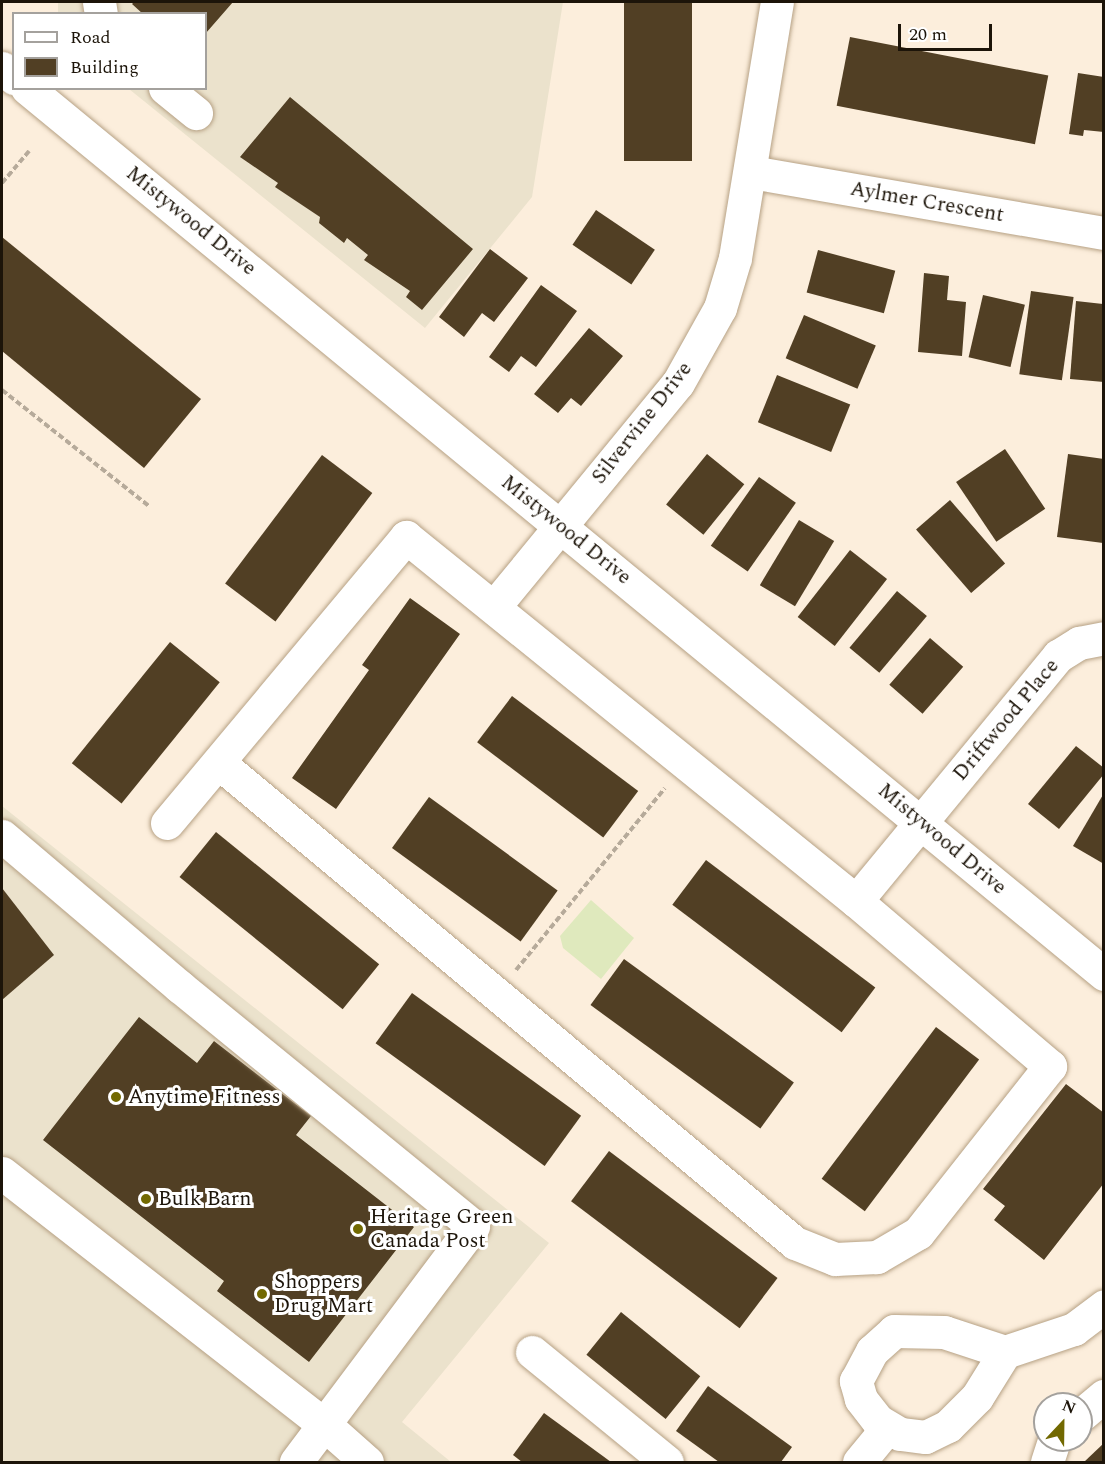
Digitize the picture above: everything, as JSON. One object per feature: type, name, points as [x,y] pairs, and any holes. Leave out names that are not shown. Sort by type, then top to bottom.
[{"type":"street","name":"Silvervine Drive","points":[[492,604],[498,602],[678,383],[720,308],[735,258],[751,172],[777,2]]},
{"type":"street","name":"Mistywood Drive","points":[[29,90],[921,821],[1104,974]]},
{"type":"street","points":[[167,90],[196,113]]},
{"type":"street","name":"Aylmer Crescent","points":[[751,172],[1104,233]]},
{"type":"street","points":[[167,823],[406,537],[492,604],[684,765],[856,900],[1050,1066],[923,1227],[896,1249],[877,1257],[835,1259],[795,1243],[219,763]]},
{"type":"street","name":"Driftwood Place","points":[[856,900],[1058,656],[1079,643],[1104,638]]},
{"type":"street","points":[[2,836],[180,987],[473,1226],[296,1462]]},
{"type":"street","points":[[2,1173],[325,1425],[367,1462]]},
{"type":"street","points":[[1005,1352],[977,1397],[948,1426],[925,1437],[900,1434],[878,1421],[861,1399],[856,1381],[872,1351],[894,1331],[944,1332],[1005,1352],[1074,1329],[1104,1306]]},
{"type":"street","points":[[532,1352],[667,1462]]},
{"type":"street","points":[[859,1462],[888,1427]]},
{"type":"path","points":[[2,183],[29,151]]},
{"type":"path","points":[[2,390],[149,506]]},
{"type":"path","points":[[497,994],[684,765]]},
{"type":"shaded area","points":[[58,2],[563,2],[532,197],[425,328],[130,90],[207,90],[207,12],[58,12]]},
{"type":"shaded area","points":[[2,806],[549,1243],[402,1422],[451,1462],[2,1462]]},
{"type":"green space","points":[[591,900],[634,938],[601,979],[563,948],[560,936]]},
{"type":"building","points":[[134,2],[233,2],[207,32],[207,12],[141,12],[132,4]]},
{"type":"building","points":[[624,2],[692,2],[692,161],[624,161]]},
{"type":"building","points":[[850,37],[1048,76],[1035,144],[837,106]]},
{"type":"building","points":[[1078,73],[1104,77],[1104,132],[1084,130],[1083,136],[1069,134]]},
{"type":"building","points":[[290,97],[473,249],[422,310],[406,297],[410,291],[364,260],[368,255],[347,238],[344,243],[319,223],[320,217],[275,187],[278,183],[240,157]]},
{"type":"building","points":[[596,210],[655,250],[631,285],[573,245]]},
{"type":"building","points":[[2,237],[201,399],[144,468],[2,351]]},
{"type":"building","points":[[490,249],[528,278],[494,322],[482,313],[464,337],[439,317]]},
{"type":"building","points":[[818,250],[895,271],[884,313],[807,293]]},
{"type":"building","points":[[924,273],[949,276],[947,300],[966,302],[962,356],[918,352]]},
{"type":"building","points":[[541,285],[577,311],[536,367],[521,356],[509,372],[489,357]]},
{"type":"building","points":[[1031,291],[1074,297],[1062,380],[1019,374]]},
{"type":"building","points":[[983,295],[1025,305],[1011,367],[969,357]]},
{"type":"building","points":[[1076,301],[1103,304],[1104,382],[1070,379]]},
{"type":"building","points":[[804,315],[876,345],[857,389],[786,358]]},
{"type":"building","points":[[589,328],[623,356],[581,406],[571,398],[558,413],[534,394]]},
{"type":"building","points":[[777,375],[850,405],[831,452],[758,422]]},
{"type":"building","points":[[1005,449],[1045,509],[996,542],[956,482]]},
{"type":"building","points":[[707,454],[744,484],[703,535],[666,505]]},
{"type":"building","points":[[1068,454],[1104,459],[1103,543],[1057,537]]},
{"type":"building","points":[[322,455],[372,493],[275,621],[225,584]]},
{"type":"building","points":[[759,477],[796,503],[748,572],[711,546]]},
{"type":"building","points":[[950,500],[1005,563],[971,593],[916,530]]},
{"type":"building","points":[[799,520],[834,541],[795,606],[760,585]]},
{"type":"building","points":[[850,550],[887,579],[835,646],[798,617]]},
{"type":"building","points":[[897,591],[927,616],[879,673],[849,648]]},
{"type":"building","points":[[410,598],[460,634],[336,809],[292,778],[369,670],[362,665]]},
{"type":"building","points":[[930,638],[963,667],[923,714],[889,685]]},
{"type":"building","points":[[170,642],[220,682],[122,804],[72,763]]},
{"type":"building","points":[[512,696],[638,791],[603,837],[477,742]]},
{"type":"building","points":[[1076,746],[1104,768],[1104,774],[1059,829],[1028,804]]},
{"type":"building","points":[[1104,793],[1104,864],[1073,846]]},
{"type":"building","points":[[429,797],[558,890],[521,941],[392,848]]},
{"type":"building","points":[[216,832],[379,964],[343,1009],[179,877]]},
{"type":"building","points":[[706,860],[875,988],[842,1032],[672,905]]},
{"type":"building","points":[[2,888],[54,955],[2,1000]]},
{"type":"building","points":[[624,959],[794,1082],[760,1129],[590,1005]]},
{"type":"building","points":[[412,993],[581,1116],[545,1166],[376,1043]]},
{"type":"building","points":[[139,1017],[197,1063],[214,1041],[311,1116],[296,1135],[414,1227],[309,1362],[217,1291],[224,1281],[43,1140]]},
{"type":"building","points":[[936,1027],[979,1059],[865,1211],[822,1179]]},
{"type":"building","points":[[1066,1084],[1104,1113],[1104,1183],[1044,1260],[994,1220],[1005,1206],[983,1189]]},
{"type":"building","points":[[609,1151],[778,1278],[740,1328],[571,1201]]},
{"type":"building","points":[[621,1312],[700,1376],[666,1419],[586,1355]]},
{"type":"building","points":[[708,1386],[792,1447],[781,1462],[719,1462],[676,1431]]},
{"type":"building","points":[[544,1413],[611,1462],[522,1462],[513,1455]]},
{"type":"building","points":[[1104,1443],[1104,1462],[1084,1462]]},
{"type":"place","name":"Anytime Fitness","points":[[116,1097]]},
{"type":"place","name":"Bulk Barn","points":[[146,1199]]},
{"type":"place","name":"Heritage Green Canada Post","points":[[358,1229]]},
{"type":"place","name":"Shoppers Drug Mart","points":[[262,1294]]}]
